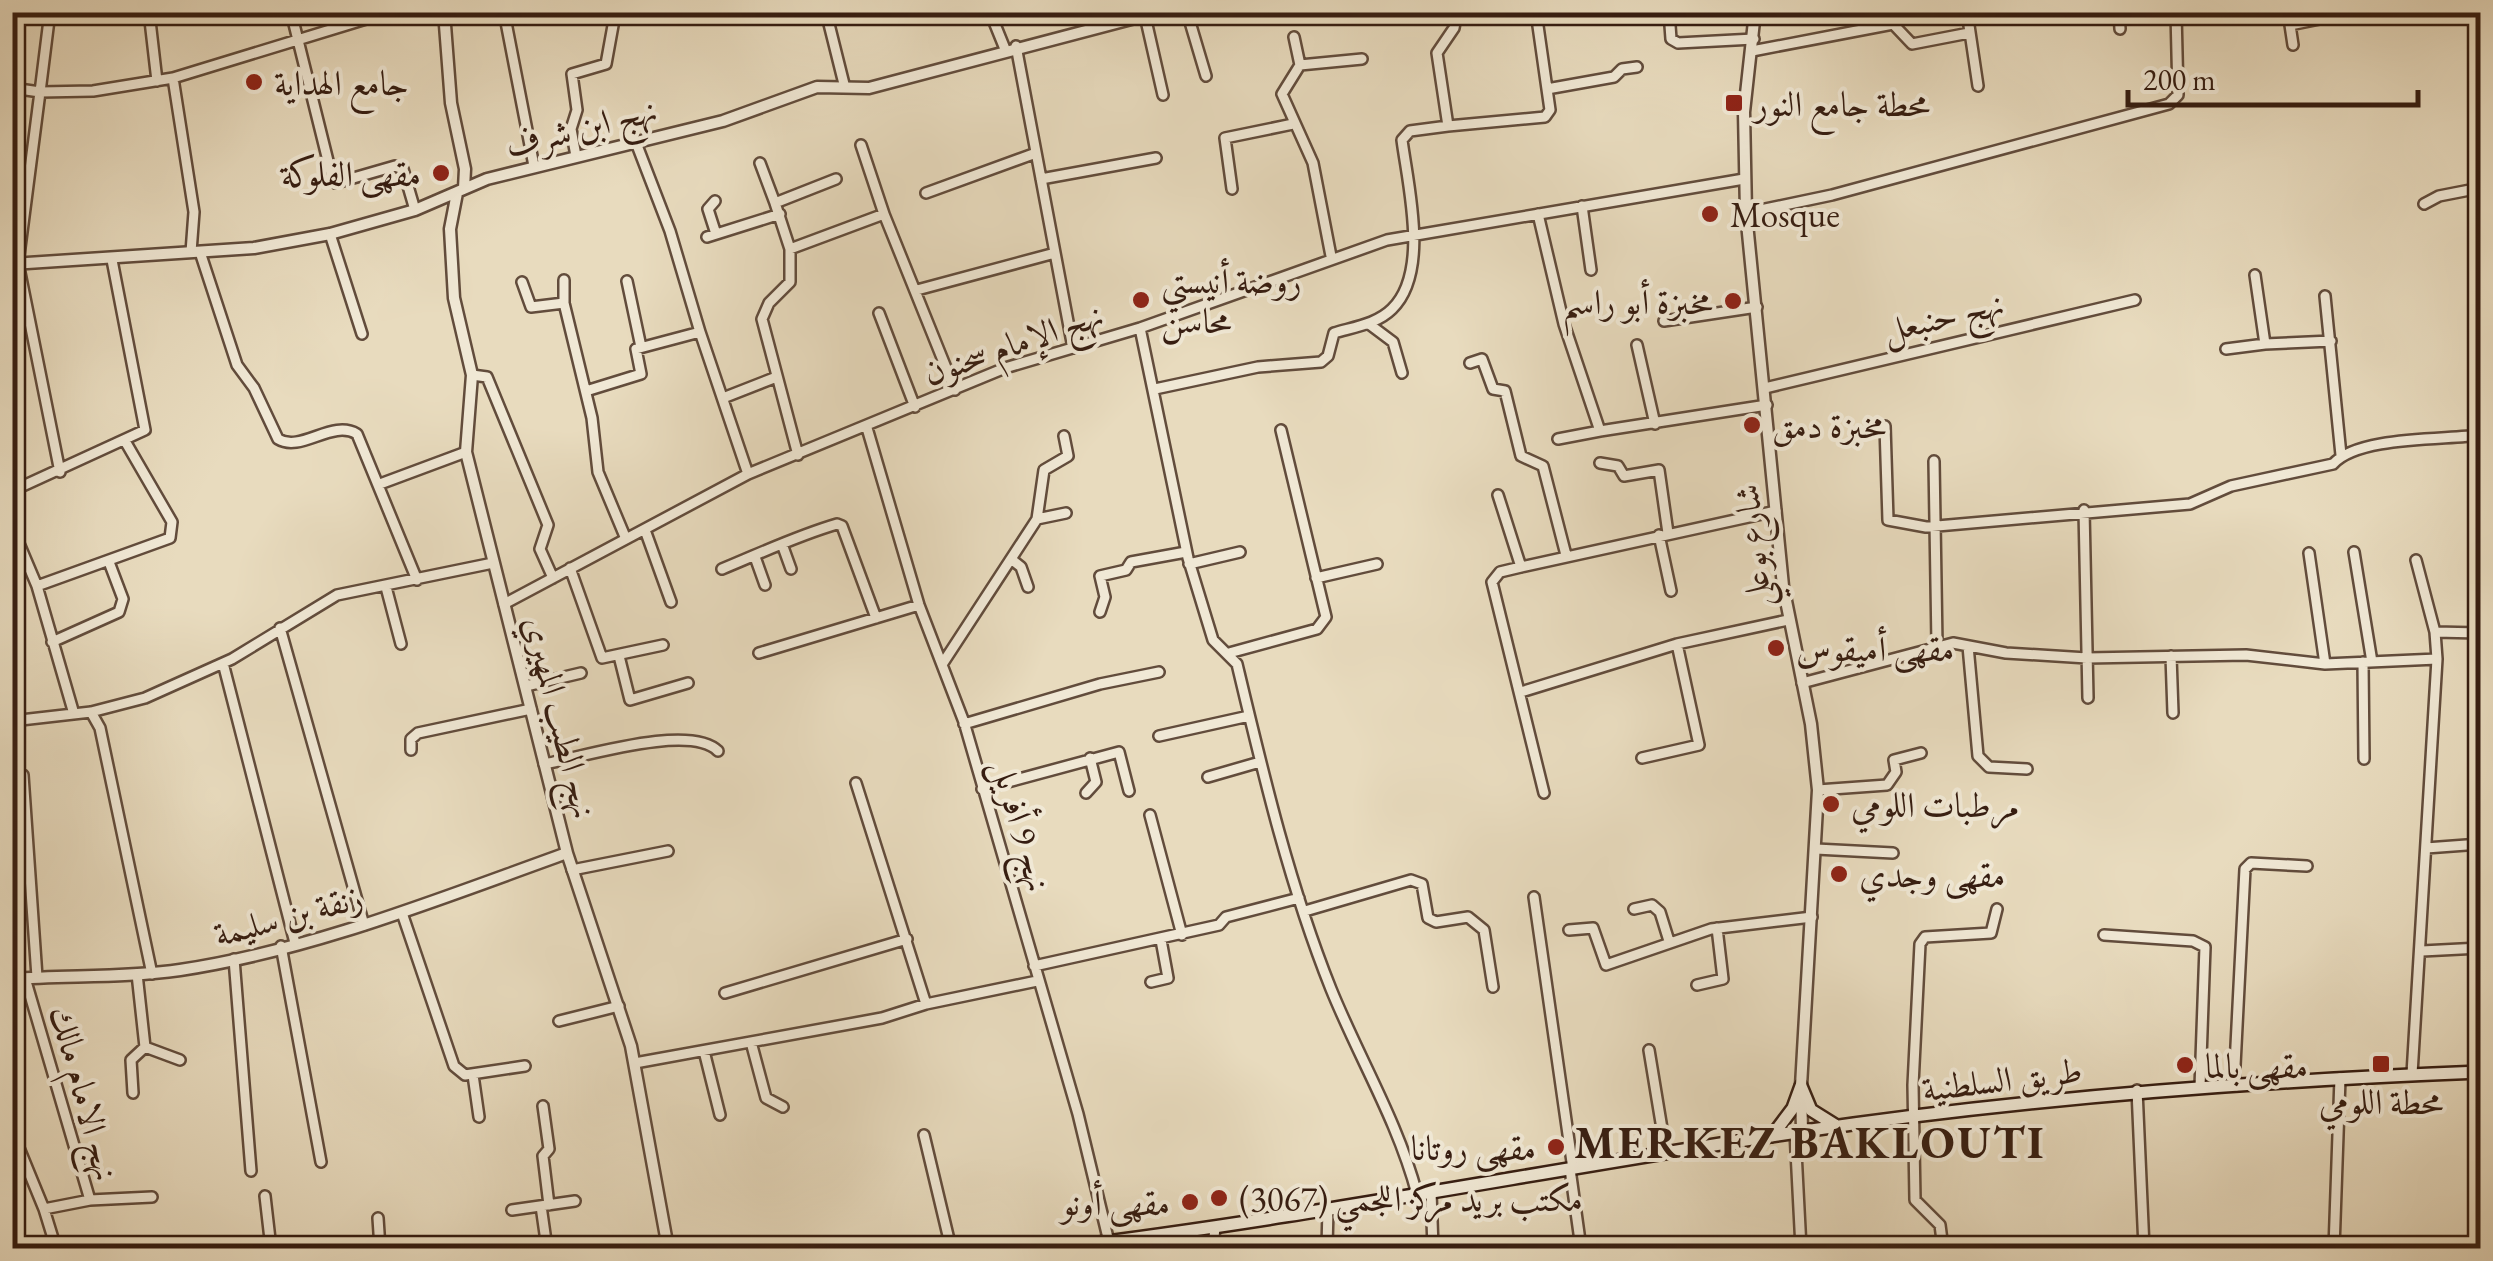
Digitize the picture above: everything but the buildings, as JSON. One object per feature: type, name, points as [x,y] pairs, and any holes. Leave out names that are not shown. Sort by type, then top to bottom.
[{"type":"main road","name":"طريق السلطنية","points":[[1059,1248],[1215,1227],[1844,1126],[2137,1090],[2480,1072]]},
{"type":"main road","points":[[1801,1086],[1804,1099],[1820,1118],[1844,1126]]},
{"type":"main road","points":[[1772,1136],[1793,1108],[1801,1086]]},
{"type":"street","points":[[50,12],[15,264],[60,472]]},
{"type":"street","points":[[149,12],[157,81]]},
{"type":"street","points":[[291,12],[332,177],[336,182],[395,166],[403,169],[415,210]]},
{"type":"street","points":[[12,88],[40,92],[173,78],[389,12]]},
{"type":"street","name":"نهج الطيب المهيري","points":[[444,12],[451,103],[465,168],[450,230],[454,298],[472,375],[466,452],[567,853],[635,1063],[668,1248]]},
{"type":"street","points":[[504,12],[534,166]]},
{"type":"street","points":[[599,12],[613,16],[641,12]]},
{"type":"street","points":[[826,12],[844,84]]},
{"type":"street","points":[[990,12],[1011,48],[1036,154],[1073,348]]},
{"type":"street","name":"نهج ابن شرف","points":[[15,264],[254,248],[330,234],[415,210],[534,166],[723,121],[817,87],[844,84],[868,88],[1158,12]]},
{"type":"street","points":[[1188,12],[1206,76]]},
{"type":"street","points":[[1448,126],[1438,53],[1454,28],[1457,12]]},
{"type":"street","points":[[1155,390],[1258,367],[1321,362],[1328,356],[1334,332],[1369,324],[1392,308],[1406,288],[1415,235],[1402,140],[1410,131],[1545,117],[1550,110],[1536,12]]},
{"type":"street","points":[[1669,12],[1671,39],[1678,43],[1753,45],[1897,24],[1912,44],[1969,32]]},
{"type":"street","name":"شارع بوعلي","points":[[1755,12],[1746,87],[1746,212],[1788,620],[1818,790],[1799,1132]]},
{"type":"street","points":[[1861,12],[1864,30]]},
{"type":"street","points":[[1967,12],[1978,86]]},
{"type":"street","points":[[2119,12],[2120,29]]},
{"type":"street","points":[[1746,212],[1832,195],[2169,104],[2178,94],[2176,12]]},
{"type":"street","points":[[2293,45],[2290,24],[2320,19],[2325,12]]},
{"type":"street","points":[[576,156],[571,129],[577,110],[572,74],[606,64],[613,16]]},
{"type":"street","points":[[1145,16],[1163,95]]},
{"type":"street","points":[[1294,37],[1300,65],[1282,94],[1313,163],[1331,256]]},
{"type":"street","points":[[1300,65],[1362,59]]},
{"type":"street","points":[[1547,89],[1614,77],[1622,70],[1637,67]]},
{"type":"street","points":[[173,78],[194,212],[195,252],[237,366],[254,388],[278,439],[291,443],[349,429],[365,444],[418,580]]},
{"type":"street","points":[[1232,188],[1225,138],[1293,124]]},
{"type":"street","points":[[635,140],[670,231],[748,474]]},
{"type":"street","points":[[861,146],[955,390]]},
{"type":"street","points":[[926,194],[1036,154]]},
{"type":"street","points":[[1041,179],[1156,158]]},
{"type":"street","points":[[760,163],[790,248],[787,289],[769,304],[762,319],[774,378],[798,455]]},
{"type":"street","name":"نهج الإمام سحنون","points":[[504,604],[748,474],[1005,368],[1140,328],[1331,256],[1415,235],[1744,178]]},
{"type":"street","points":[[775,202],[836,179]]},
{"type":"street","points":[[2424,204],[2440,196],[2480,188]]},
{"type":"street","points":[[714,201],[708,209],[712,236],[780,214]]},
{"type":"street","points":[[1582,206],[1591,270]]},
{"type":"street","points":[[790,248],[884,214]]},
{"type":"street","points":[[1538,214],[1564,324],[1600,431]]},
{"type":"street","points":[[330,234],[362,334]]},
{"type":"street","points":[[917,290],[1055,253]]},
{"type":"street","points":[[12,492],[146,430],[112,260]]},
{"type":"street","points":[[2255,274],[2265,344]]},
{"type":"street","points":[[564,280],[564,303],[586,391],[598,472],[626,539]]},
{"type":"street","points":[[626,281],[641,347]]},
{"type":"street","points":[[522,282],[531,307],[554,301],[564,303]]},
{"type":"street","points":[[2325,296],[2340,455]]},
{"type":"street","name":"نهج حنبعل","points":[[1765,388],[2135,300]]},
{"type":"street","points":[[1664,321],[1757,308]]},
{"type":"street","points":[[879,313],[915,407]]},
{"type":"street","points":[[1369,324],[1392,342],[1402,373]]},
{"type":"street","points":[[1140,328],[1186,552],[1213,640],[1237,664],[1299,898],[1332,991],[1400,1141],[1417,1194]]},
{"type":"street","points":[[586,391],[640,374],[636,349],[700,332]]},
{"type":"street","points":[[2226,349],[2331,341]]},
{"type":"street","points":[[1637,345],[1655,424]]},
{"type":"street","points":[[1470,362],[1482,360],[1493,389]]},
{"type":"street","points":[[472,375],[487,377],[548,526],[540,550],[553,578]]},
{"type":"street","points":[[722,398],[774,378]]},
{"type":"street","points":[[1479,393],[1504,390],[1522,456],[1544,466],[1566,555]]},
{"type":"street","points":[[1558,439],[1767,405]]},
{"type":"street","points":[[1885,426],[1888,520],[1935,526],[2084,510],[2190,504],[2231,486],[2333,464],[2340,455],[2378,444],[2480,436]]},
{"type":"street","name":"نهج 9 أفريل","points":[[867,428],[918,605],[964,724],[1082,1130],[1109,1242]]},
{"type":"street","points":[[1229,654],[1317,629],[1326,617],[1281,430]]},
{"type":"street","points":[[943,663],[1037,519],[1044,470],[1068,456],[1064,436]]},
{"type":"street","points":[[37,586],[170,538],[174,532],[125,441]]},
{"type":"street","points":[[380,484],[466,452]]},
{"type":"street","points":[[1934,461],[1938,508],[1937,644]]},
{"type":"street","points":[[1600,464],[1618,466],[1624,476],[1659,470],[1671,591]]},
{"type":"street","points":[[1498,495],[1521,566]]},
{"type":"street","points":[[1544,793],[1492,582],[1500,572],[1776,510]]},
{"type":"street","points":[[2084,510],[2088,698]]},
{"type":"street","points":[[1037,519],[1066,513]]},
{"type":"street","points":[[722,569],[782,544],[842,526],[876,618]]},
{"type":"street","points":[[12,527],[37,586],[74,714]]},
{"type":"street","points":[[644,530],[670,602]]},
{"type":"street","points":[[782,544],[791,570]]},
{"type":"street","points":[[1100,612],[1105,596],[1100,576],[1126,570],[1131,562],[1186,552]]},
{"type":"street","points":[[1189,564],[1240,552]]},
{"type":"street","points":[[2354,552],[2368,662],[2364,759]]},
{"type":"street","points":[[2309,553],[2325,664]]},
{"type":"street","points":[[756,557],[765,585]]},
{"type":"street","points":[[1011,559],[1021,567],[1028,587]]},
{"type":"street","points":[[2412,1074],[2437,659],[2436,632],[2416,560]]},
{"type":"street","points":[[52,642],[119,612],[123,599],[108,562]]},
{"type":"street","points":[[12,721],[90,712],[144,698],[223,663],[337,595],[493,563]]},
{"type":"street","points":[[1316,578],[1376,564]]},
{"type":"street","points":[[570,568],[602,658],[663,645]]},
{"type":"street","points":[[386,587],[401,644]]},
{"type":"street","points":[[759,653],[918,605]]},
{"type":"street","points":[[1521,692],[1677,644],[1788,620]]},
{"type":"street","points":[[280,628],[364,925]]},
{"type":"street","points":[[2436,632],[2480,632]]},
{"type":"street","points":[[1642,758],[1699,745],[1677,644]]},
{"type":"street","points":[[1802,683],[1937,644],[2006,654],[2087,658],[2246,656],[2325,664],[2437,659]]},
{"type":"street","points":[[1968,646],[1978,756],[1990,768],[2027,769]]},
{"type":"street","points":[[619,656],[630,700],[688,683]]},
{"type":"street","points":[[2171,656],[2173,713]]},
{"type":"street","points":[[223,663],[295,943]]},
{"type":"street","points":[[964,724],[1100,684],[1158,672]]},
{"type":"street","points":[[526,686],[581,674]]},
{"type":"street","points":[[411,750],[411,739],[418,732],[531,709]]},
{"type":"street","points":[[90,712],[100,728],[152,974]]},
{"type":"street","points":[[1159,736],[1249,716]]},
{"type":"street","points":[[544,764],[676,738],[704,740],[718,751]]},
{"type":"street","points":[[982,789],[1119,752],[1129,791]]},
{"type":"street","points":[[1818,790],[1887,785],[1896,772],[1894,760],[1922,753]]},
{"type":"street","points":[[1086,793],[1096,782],[1090,758]]},
{"type":"street","points":[[1208,777],[1260,762]]},
{"type":"street","name":"نهج الامام مالك","points":[[23,775],[25,978],[90,1200],[44,1210],[56,1248]]},
{"type":"street","points":[[856,782],[926,1004]]},
{"type":"street","points":[[1150,816],[1182,934]]},
{"type":"street","points":[[2426,848],[2480,844]]},
{"type":"street","points":[[1816,850],[1893,853]]},
{"type":"street","points":[[572,870],[668,851]]},
{"type":"street","name":"زنقة بن سليمة","points":[[25,978],[152,974],[234,958],[364,925],[567,853]]},
{"type":"street","points":[[2234,1085],[2245,869],[2251,862],[2306,866]]},
{"type":"street","points":[[1304,911],[1411,880],[1422,884],[1428,918],[1436,922],[1468,917],[1484,930],[1493,988]]},
{"type":"street","points":[[1034,966],[1220,926],[1226,917],[1299,898]]},
{"type":"street","points":[[1534,898],[1581,1248]]},
{"type":"street","points":[[1634,908],[1652,905],[1660,912],[1670,942]]},
{"type":"street","points":[[1942,1248],[1940,1226],[1915,1200],[1913,1118],[1921,941],[1925,937],[1991,933],[1997,908]]},
{"type":"street","points":[[402,912],[454,1066],[465,1075],[525,1066]]},
{"type":"street","points":[[1568,930],[1593,928],[1606,965],[1718,928],[1812,917]]},
{"type":"street","points":[[1697,985],[1723,979],[1718,928]]},
{"type":"street","points":[[2104,936],[2193,941],[2204,948],[2200,1087]]},
{"type":"street","points":[[725,993],[907,939]]},
{"type":"street","points":[[1151,982],[1168,978],[1161,940]]},
{"type":"street","points":[[282,946],[322,1162]]},
{"type":"street","points":[[2422,951],[2480,948]]},
{"type":"street","points":[[234,958],[251,1172]]},
{"type":"street","points":[[136,974],[145,1046]]},
{"type":"street","points":[[635,1063],[882,1018],[926,1004],[1036,981]]},
{"type":"street","points":[[559,1020],[619,1006]]},
{"type":"street","points":[[751,1042],[766,1098],[783,1107]]},
{"type":"street","points":[[145,1046],[180,1060]]},
{"type":"street","points":[[133,1092],[131,1060],[145,1046]]},
{"type":"street","points":[[1650,1050],[1666,1153]]},
{"type":"street","points":[[704,1051],[720,1115]]},
{"type":"street","points":[[473,1075],[479,1118]]},
{"type":"street","points":[[2334,1248],[2340,1078]]},
{"type":"street","points":[[2137,1090],[2144,1248]]},
{"type":"street","points":[[543,1106],[550,1150],[543,1156],[548,1248]]},
{"type":"street","points":[[12,1132],[44,1210]]},
{"type":"street","points":[[1799,1132],[1800,1248]]},
{"type":"street","points":[[924,1134],[951,1248]]},
{"type":"street","points":[[1431,1192],[1433,1248]]},
{"type":"street","points":[[264,1196],[271,1248]]},
{"type":"street","points":[[90,1200],[152,1197]]},
{"type":"street","points":[[512,1210],[575,1201]]},
{"type":"street","points":[[1326,1248],[1328,1208]]},
{"type":"street","points":[[378,1218],[380,1248]]},
{"type":"street","points":[[1214,1248],[1215,1227]]},
{"type":"place","name":"جامع الهداية","points":[[254,82]]},
{"type":"place","name":"محطة جامع النور","points":[[1734,103]]},
{"type":"place","name":"مقهى الفلوكة","points":[[441,173]]},
{"type":"place","name":"Mosque","points":[[1710,214]]},
{"type":"place","name":"روضة أنيستي محاسن","points":[[1141,300]]},
{"type":"place","name":"مخبزة أبو راسم","points":[[1733,301]]},
{"type":"place","name":"مخبزة دمق","points":[[1752,425]]},
{"type":"place","name":"مقهى أميقوس","points":[[1776,648]]},
{"type":"place","name":"مرطبات اللومي","points":[[1831,804]]},
{"type":"place","name":"مقهى وجدي","points":[[1839,874]]},
{"type":"place","name":"محطة اللومي","points":[[2381,1064]]},
{"type":"place","name":"مقهى بالما","points":[[2185,1065]]},
{"type":"place","name":"مقهى روتانا","points":[[1556,1147]]},
{"type":"place","name":"مكتب بريد مركز اللجمي (3067)","points":[[1219,1198]]},
{"type":"place","name":"مقهى أونو","points":[[1190,1202]]},
{"type":"district","name":"MERKEZ BAKLOUTI","points":[[1810,1142]]}]
